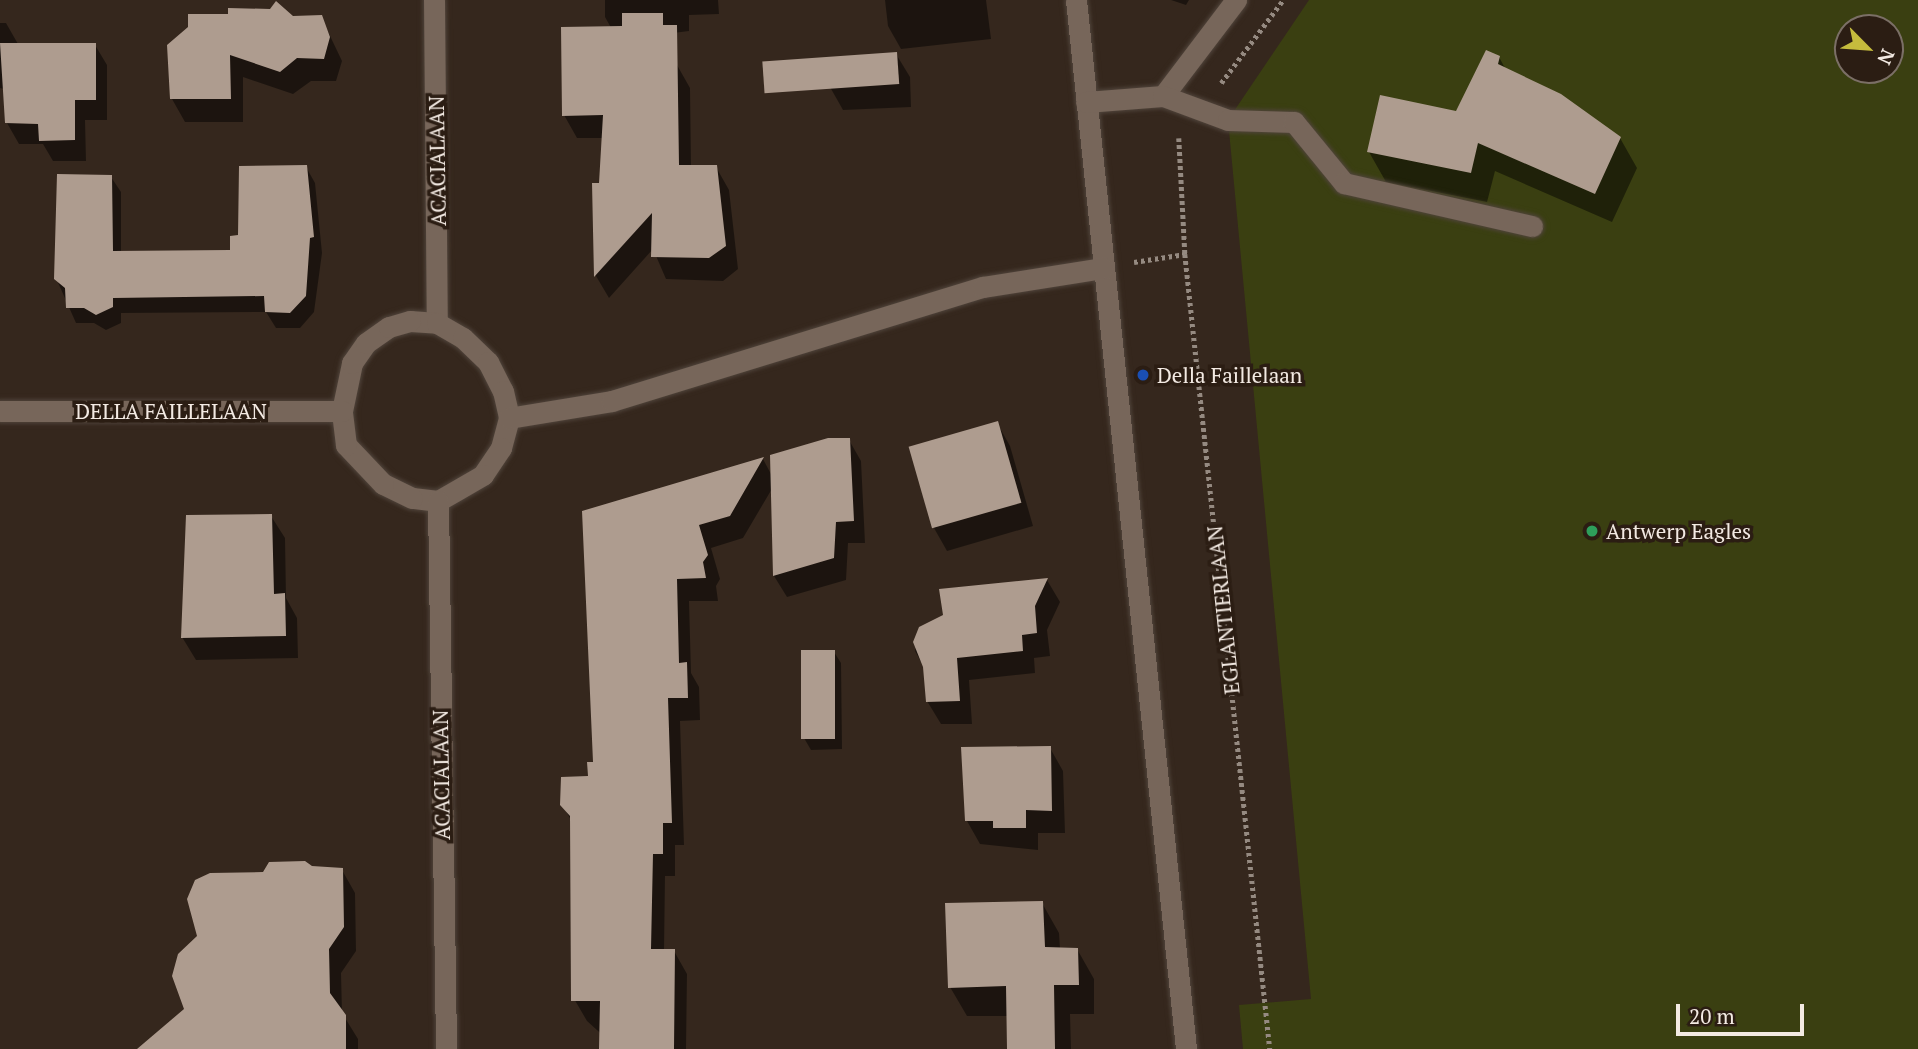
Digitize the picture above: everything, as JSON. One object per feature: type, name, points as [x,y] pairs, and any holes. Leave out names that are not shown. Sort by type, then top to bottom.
[{"type":"street","name":"ACACIALAAN","points":[[434,0],[437,323]]},
{"type":"street","points":[[1076,0],[1186,1049]]},
{"type":"street","points":[[1163,96],[1236,0]]},
{"type":"street","points":[[1086,102],[1163,96],[1228,120],[1294,122],[1344,183],[1532,226]]},
{"type":"street","points":[[509,418],[612,401],[983,287],[1103,268]]},
{"type":"street","points":[[410,321],[437,323],[463,338],[488,362],[503,391],[509,418],[501,448],[483,475],[438,501],[412,498],[364,468],[346,445],[342,411],[344,387],[366,342],[388,327],[410,321]]},
{"type":"street","name":"DELLA FAILLELAAN","points":[[0,411],[342,411]]},
{"type":"street","name":"ACACIALAAN","points":[[438,501],[446,1049]]},
{"type":"path","name":"EGLANTIERLAAN","points":[[1103,268],[1185,254],[1270,1049]]},
{"type":"green space","name":"Antwerp Eagles","points":[[1309,0],[1918,0],[1918,1049],[1243,1049],[1239,1005],[1311,999],[1228,120]]},
{"type":"building","points":[[276,1],[293,16],[322,15],[330,37],[324,59],[297,58],[280,72],[230,55],[231,99],[170,99],[167,45],[188,27],[188,14],[228,14],[228,8],[270,9]]},
{"type":"building","points":[[622,13],[663,13],[663,25],[677,25],[679,165],[717,165],[726,246],[709,258],[651,257],[652,213],[594,277],[592,183],[599,183],[603,115],[562,116],[561,27],[622,26]]},
{"type":"building","points":[[0,43],[96,43],[96,100],[75,100],[75,140],[39,141],[38,124],[5,123]]},
{"type":"building","points":[[1486,50],[1500,56],[1498,64],[1561,94],[1621,137],[1595,194],[1478,143],[1471,173],[1367,152],[1380,95],[1456,111]]},
{"type":"building","points":[[897,52],[899,84],[765,93],[762,61]]},
{"type":"building","points":[[307,165],[314,237],[310,238],[306,296],[290,313],[265,312],[264,296],[113,298],[113,307],[96,315],[84,308],[66,308],[65,288],[54,279],[57,174],[112,175],[113,251],[230,250],[230,236],[238,235],[239,166]]},
{"type":"building","points":[[998,421],[1021,503],[932,528],[909,447]]},
{"type":"building","points":[[828,438],[850,438],[854,521],[836,522],[834,558],[773,576],[770,455]]},
{"type":"building","points":[[764,457],[730,516],[699,525],[708,555],[703,562],[706,578],[677,579],[679,663],[687,662],[688,698],[668,698],[672,823],[663,823],[663,854],[653,854],[651,949],[675,949],[674,1049],[599,1049],[600,1001],[571,1001],[570,816],[560,805],[561,777],[588,776],[587,762],[593,762],[582,511]]},
{"type":"building","points":[[272,514],[274,594],[285,593],[286,636],[181,638],[186,515]]},
{"type":"building","points":[[1048,578],[1035,606],[1037,633],[1022,635],[1023,651],[957,658],[960,701],[926,702],[923,667],[913,642],[919,627],[943,615],[939,589]]},
{"type":"building","points":[[801,650],[835,650],[835,739],[801,739]]},
{"type":"building","points":[[1051,746],[1052,811],[1026,810],[1026,828],[993,828],[993,821],[965,821],[961,747]]},
{"type":"building","points":[[305,861],[312,866],[343,868],[344,927],[329,949],[330,993],[346,1015],[346,1049],[137,1049],[184,1009],[172,976],[178,954],[197,936],[187,899],[195,880],[210,873],[263,872],[269,862]]},
{"type":"building","points":[[1043,901],[1045,947],[1078,948],[1079,985],[1054,985],[1055,1049],[1007,1049],[1006,986],[948,988],[945,903]]},
{"type":"place","name":"Della Faillelaan","points":[[1143,375]]},
{"type":"place","name":"Antwerp Eagles","points":[[1592,531]]}]
